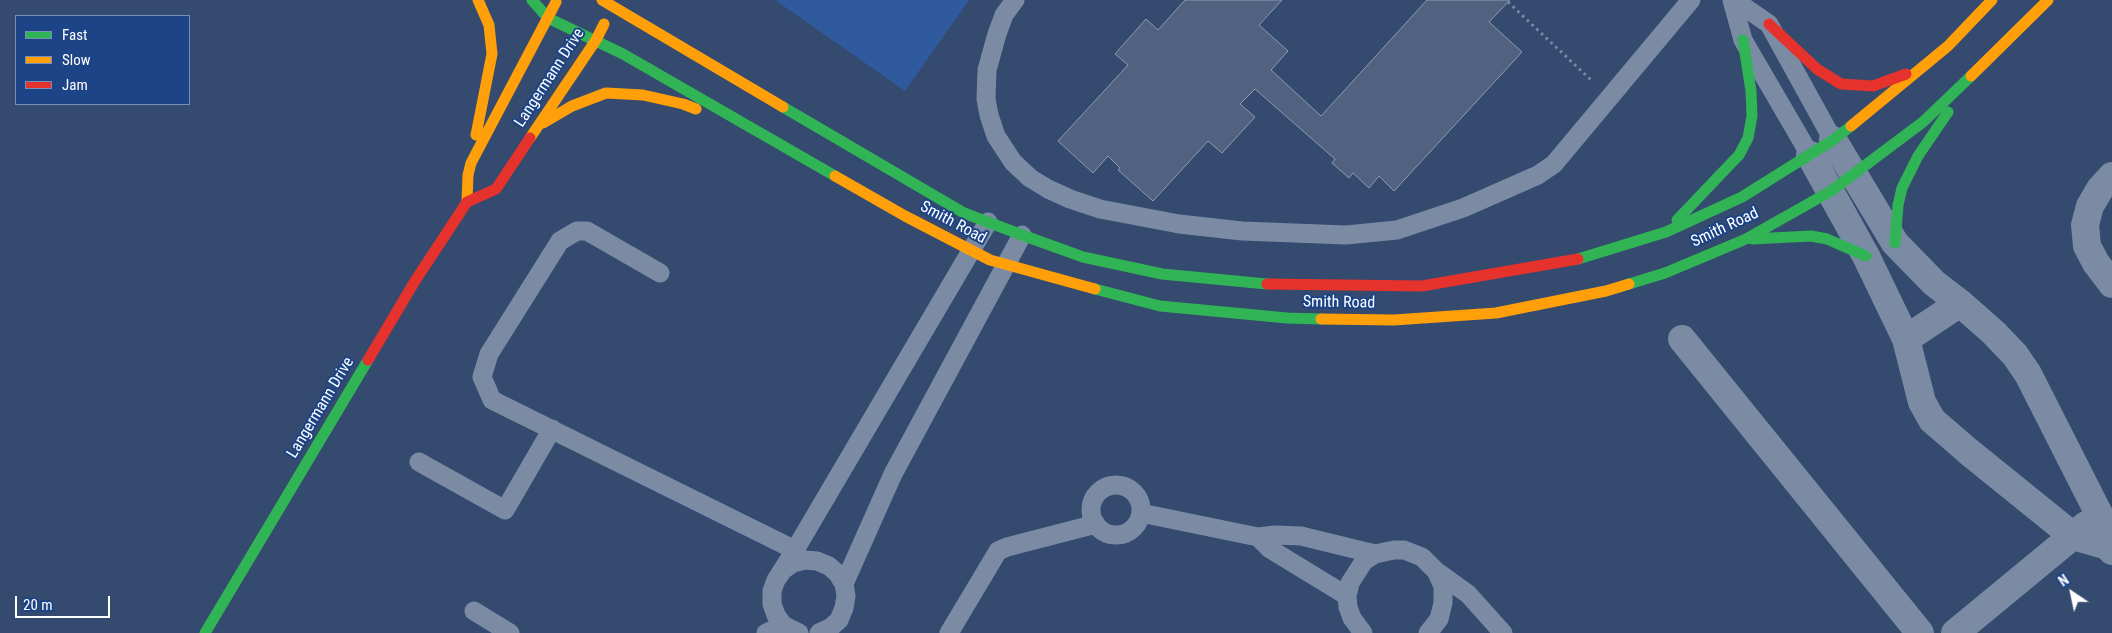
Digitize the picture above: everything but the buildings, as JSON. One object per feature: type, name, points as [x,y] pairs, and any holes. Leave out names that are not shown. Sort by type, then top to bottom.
[{"type":"main road","points":[[471,163],[492,54],[489,25],[478,0]]},
{"type":"main road","points":[[532,0],[548,18]]},
{"type":"main road","name":"Langermann Drive","points":[[205,633],[415,281],[467,202],[468,175],[471,163],[557,0]]},
{"type":"main road","name":"Smith Road","points":[[610,2],[964,213],[1083,257],[1162,274],[1277,285],[1422,290],[1571,262],[1666,232],[1742,197],[1833,140],[1948,46],[1992,0]]},
{"type":"main road","name":"Smith Road","points":[[548,18],[596,40],[905,216],[990,260],[1160,306],[1287,318],[1394,320],[1423,314],[1496,312],[1606,292],[1665,273],[1746,239],[1831,191],[1923,122],[2048,0]]},
{"type":"main road","name":"Langermann Drive","points":[[467,202],[496,189],[596,40],[610,2]]},
{"type":"main road","points":[[1769,24],[1818,69],[1840,84],[1873,86],[1887,82],[1928,63]]},
{"type":"main road","points":[[1666,232],[1739,155],[1748,138],[1752,116],[1751,90],[1743,40]]},
{"type":"main road","points":[[1896,243],[1898,205],[1902,188],[1918,156],[1972,76]]},
{"type":"main road","points":[[539,125],[572,106],[606,93],[643,95],[683,104],[760,134]]},
{"type":"main road","points":[[1746,239],[1812,236],[1827,239],[1866,256]]},
{"type":"street","points":[[1810,155],[1866,256],[1906,339],[1922,402],[1932,420],[1963,448],[2073,536],[2110,549],[2106,509],[2028,374],[2015,355],[1994,333],[1934,283],[1896,243],[1833,140]]},
{"type":"street","points":[[2112,176],[2100,189],[2090,206],[2085,225],[2087,246],[2096,263],[2112,284]]},
{"type":"street","points":[[1906,339],[1960,303]]},
{"type":"street","points":[[1682,339],[1920,633]]},
{"type":"street","points":[[1955,633],[2106,509]]},
{"type":"lane","points":[[1015,0],[1004,15],[997,34],[987,70],[986,99],[996,136],[1013,162],[1030,178],[1048,190],[1100,209],[1179,224],[1242,231],[1338,235],[1374,234],[1397,230],[1463,208],[1538,175],[1559,158],[1691,0]]},
{"type":"lane","points":[[1733,0],[1769,24],[1833,140]]},
{"type":"lane","points":[[1733,0],[1743,40],[1810,155]]},
{"type":"lane","points":[[791,629],[776,615],[772,604],[772,592],[776,580],[972,252],[988,222]]},
{"type":"lane","points":[[660,273],[587,231],[577,231],[560,241],[489,354],[482,378],[492,400],[795,550]]},
{"type":"lane","points":[[844,584],[893,474],[1022,235]]},
{"type":"lane","points":[[419,462],[505,510],[552,429]]},
{"type":"lane","points":[[1118,485],[1133,492],[1138,499],[1140,513],[1134,527],[1120,534],[1106,532],[1096,524],[1092,516],[1093,500],[1104,489],[1118,485]]},
{"type":"lane","points":[[1140,513],[1258,537],[1275,535],[1301,536],[1375,554]]},
{"type":"lane","points":[[949,633],[998,551],[1096,524]]},
{"type":"lane","points":[[1258,537],[1270,548],[1347,596]]},
{"type":"lane","points":[[1363,633],[1352,618],[1347,596],[1350,583],[1364,561],[1375,554],[1385,551],[1404,550],[1422,557],[1436,571],[1468,594],[1503,633]]},
{"type":"lane","points":[[776,580],[783,570],[793,563],[805,560],[817,561],[828,566],[838,574],[844,584],[846,596],[844,608],[839,620],[827,631]]},
{"type":"lane","points":[[1428,633],[1439,619],[1443,603],[1442,586],[1436,571]]},
{"type":"lane","points":[[474,611],[510,633]]},
{"type":"lane","points":[[766,633],[791,629]]},
{"type":"path","points":[[1508,2],[1609,98]]},
{"type":"shaded area","points":[[775,0],[969,0],[905,91]]},
{"type":"traffic: fast","points":[[532,0],[548,18],[623,54],[835,176]]},
{"type":"traffic: fast","points":[[1677,220],[1739,155],[1748,138],[1752,116],[1751,91],[1743,40]]},
{"type":"traffic: fast","points":[[1629,284],[1665,273],[1746,239],[1831,191],[1923,122],[1971,76]]},
{"type":"traffic: fast","points":[[783,107],[964,213],[1022,235],[1083,257],[1162,274],[1267,284]]},
{"type":"traffic: fast","points":[[1895,243],[1898,205],[1902,188],[1918,156],[1948,112]]},
{"type":"traffic: fast","points":[[1578,259],[1666,232],[1742,197],[1833,140],[1851,126]]},
{"type":"traffic: fast","points":[[1752,239],[1811,236],[1827,239],[1866,256]]},
{"type":"traffic: fast","points":[[1095,289],[1160,306],[1287,318],[1321,319]]},
{"type":"traffic: fast","points":[[205,633],[368,360]]},
{"type":"traffic: slow","points":[[476,135],[492,54],[489,25],[478,0]]},
{"type":"traffic: slow","points":[[602,0],[783,107]]},
{"type":"traffic: slow","points":[[1851,126],[1948,46],[1992,0]]},
{"type":"traffic: slow","points":[[1971,76],[2048,0]]},
{"type":"traffic: slow","points":[[467,202],[468,175],[471,163],[556,2]]},
{"type":"traffic: slow","points":[[530,138],[596,40],[604,24]]},
{"type":"traffic: slow","points":[[543,123],[572,106],[606,93],[643,95],[683,104],[696,109]]},
{"type":"traffic: slow","points":[[835,176],[905,216],[990,260],[1095,289]]},
{"type":"traffic: slow","points":[[1321,319],[1394,320],[1496,313],[1606,291],[1629,284]]},
{"type":"traffic: jam","points":[[1769,24],[1817,69],[1841,84],[1873,86],[1906,74]]},
{"type":"traffic: jam","points":[[368,360],[415,281],[467,202],[496,189],[530,138]]},
{"type":"traffic: jam","points":[[1267,284],[1422,286],[1578,259]]}]
